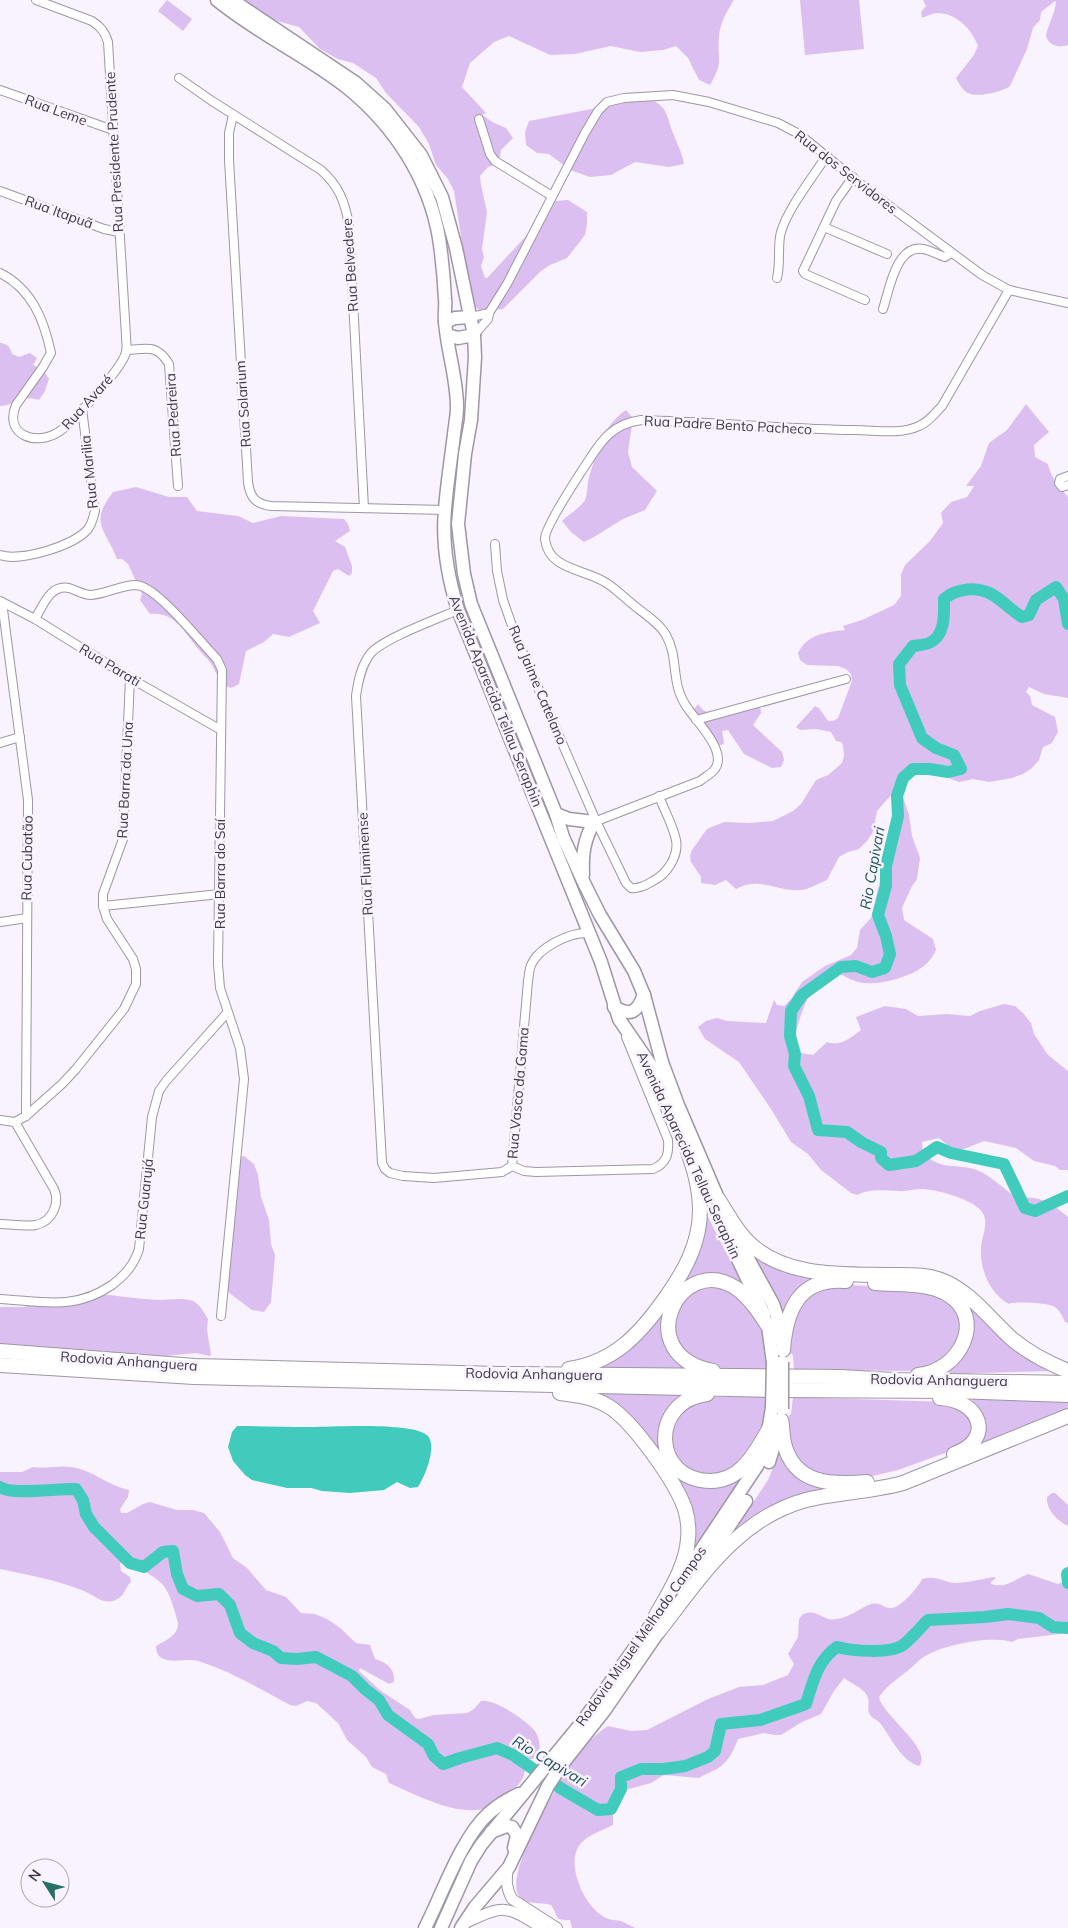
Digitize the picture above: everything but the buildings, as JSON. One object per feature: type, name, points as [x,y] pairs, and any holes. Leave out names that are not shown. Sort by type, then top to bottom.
[{"type":"highway","points":[[496,1379],[585,1366],[617,1351],[633,1339],[647,1324],[683,1272],[695,1244],[700,1211],[699,1186],[684,1140]]},
{"type":"highway","points":[[718,1200],[748,1242],[777,1261],[809,1271],[924,1276],[942,1280],[956,1287],[973,1301],[1025,1349],[1044,1361],[1068,1371]]},
{"type":"highway","points":[[779,1358],[784,1331],[792,1307],[801,1295],[821,1284],[838,1280],[931,1288],[948,1294],[962,1309],[966,1321],[965,1337],[959,1352],[945,1366],[923,1374],[840,1377]]},
{"type":"highway","points":[[746,1383],[699,1368],[679,1353],[672,1344],[667,1326],[671,1307],[681,1293],[694,1285],[710,1281],[719,1282],[728,1284],[743,1294],[759,1312],[768,1326]]},
{"type":"highway","name":"Rodovia Anhanguera","points":[[0,1351],[195,1366],[496,1379]]},
{"type":"highway","name":"Rodovia Anhanguera","points":[[0,1365],[194,1377],[746,1383],[862,1391],[954,1391],[1068,1395]]},
{"type":"highway","name":"Rodovia Anhanguera","points":[[746,1383],[840,1377],[894,1380],[1068,1383]]},
{"type":"highway","points":[[496,1379],[577,1395],[607,1405],[622,1416],[632,1427],[668,1477],[685,1508],[688,1523],[688,1540],[683,1562],[655,1628]]},
{"type":"highway","points":[[746,1383],[697,1395],[689,1398],[676,1408],[668,1420],[665,1434],[667,1452],[679,1472],[700,1481],[716,1481],[730,1477],[742,1469],[751,1459],[776,1416]]},
{"type":"highway","points":[[776,1416],[784,1445],[793,1463],[809,1477],[833,1484],[868,1482],[895,1476],[958,1453],[970,1446],[976,1439],[978,1430],[975,1414],[960,1401],[880,1395],[862,1391]]},
{"type":"highway","points":[[655,1628],[729,1545],[746,1530],[773,1513],[810,1500],[875,1489],[903,1482],[1068,1416]]},
{"type":"main road","name":"Avenida Aparecida Tellau Seraphin","points":[[217,0],[257,29],[347,88],[398,140],[419,177],[436,225],[442,259],[445,322],[456,385],[457,409],[444,530],[450,585],[458,610],[601,962],[617,1013],[652,1067],[717,1219],[756,1296],[779,1358]]},
{"type":"main road","name":"Avenida Aparecida Tellau Seraphin","points":[[232,0],[356,83],[385,109],[408,137],[426,164],[442,197],[450,223],[474,336],[475,357],[471,420],[458,510],[459,538],[464,574],[471,604],[584,884],[600,915],[630,962],[644,995],[662,1062],[678,1106],[718,1200],[737,1241],[773,1304],[777,1316],[779,1358]]},
{"type":"main road","points":[[445,322],[455,318],[471,317]]},
{"type":"main road","points":[[447,335],[458,338],[474,336]]},
{"type":"main road","points":[[556,814],[569,819],[595,822],[585,839],[583,848],[584,884]]},
{"type":"main road","points":[[617,1013],[634,1010],[638,1007],[644,995]]},
{"type":"main road","name":"Rodovia Miguel Melhado Campos","points":[[462,1926],[508,1867],[543,1796],[558,1759],[583,1721],[655,1628],[754,1472],[765,1450],[776,1416],[779,1358]]},
{"type":"main road","name":"Rodovia Miguel Melhado Campos","points":[[441,1928],[472,1861],[490,1832],[526,1789],[558,1759]]},
{"type":"main road","points":[[425,1928],[450,1874],[475,1830],[488,1814],[526,1789]]},
{"type":"main road","points":[[490,1832],[507,1826],[516,1832],[517,1838],[508,1867]]},
{"type":"street","name":"Rua Presidente Prudente","points":[[36,0],[92,21],[100,26],[105,33],[109,52],[126,350]]},
{"type":"street","name":"Rua Belvedere","points":[[179,78],[234,116],[321,170],[331,179],[345,202],[349,235],[364,508]]},
{"type":"street","name":"Rua Leme","points":[[0,90],[113,130]]},
{"type":"street","name":"Rua dos Servidores","points":[[474,336],[488,319],[598,111],[607,102],[624,98],[674,96],[728,107],[778,123],[800,134],[951,253],[987,278],[1009,290],[1068,303]]},
{"type":"street","name":"Rua Solarium","points":[[234,116],[229,132],[229,160],[249,492],[262,505],[342,509],[445,510]]},
{"type":"street","points":[[479,120],[490,154],[495,161],[552,196]]},
{"type":"street","points":[[777,278],[780,265],[779,240],[781,230],[827,155]]},
{"type":"street","points":[[853,177],[836,201],[803,271],[805,274],[865,300]]},
{"type":"street","name":"Rua Itapuã","points":[[0,191],[119,232]]},
{"type":"street","points":[[824,227],[887,254]]},
{"type":"street","points":[[883,309],[897,265],[904,253],[913,249],[922,249],[945,257],[951,253]]},
{"type":"street","name":"Rua Avaré","points":[[0,273],[26,291],[46,331],[51,353],[44,367],[16,405],[12,418],[15,428],[25,436],[42,438],[60,432],[120,364],[126,350]]},
{"type":"street","name":"Rua Padre Bento Pacheco","points":[[595,822],[700,780],[714,771],[718,761],[715,746],[696,720],[678,690],[671,647],[664,632],[603,580],[560,564],[547,545],[545,538],[550,525],[577,478],[605,437],[620,425],[641,420],[773,428],[851,430],[905,430],[920,426],[942,406],[1009,290]]},
{"type":"street","points":[[471,317],[489,314]]},
{"type":"street","name":"Rua Pedreira","points":[[126,350],[158,350],[169,364],[178,486]]},
{"type":"street","name":"Rua Marilia","points":[[0,555],[8,558],[22,557],[64,544],[78,538],[88,530],[95,511],[82,409]]},
{"type":"street","points":[[1068,476],[1060,479],[1059,483],[1062,487],[1068,485]]},
{"type":"street","name":"Rua Jaime Catelano","points":[[495,544],[497,571],[503,600],[516,637],[595,822],[626,883],[631,888],[643,886],[658,879],[667,870],[676,852],[676,841],[659,796]]},
{"type":"street","name":"Rua Barra do Saí","points":[[35,619],[50,594],[55,590],[66,588],[92,595],[138,585],[147,588],[160,598],[218,659],[222,670],[218,964],[220,988],[240,1048],[244,1079],[221,1316]]},
{"type":"street","name":"Rua Parati","points":[[1,602],[35,619],[130,678],[221,730]]},
{"type":"street","name":"Rua Cubatão","points":[[1,602],[28,800],[26,1116]]},
{"type":"street","name":"Rua Fluminense","points":[[390,1173],[382,1163],[356,696],[363,666],[371,653],[384,644],[458,610]]},
{"type":"street","name":"Rua Barra da Una","points":[[103,906],[104,894],[123,840],[130,678]]},
{"type":"street","points":[[696,720],[846,679]]},
{"type":"street","points":[[0,743],[20,737]]},
{"type":"street","points":[[0,1120],[15,1122],[26,1116],[62,1084],[124,1009],[136,984],[136,969],[133,959],[110,924],[103,906],[220,894]]},
{"type":"street","points":[[0,922],[26,918]]},
{"type":"street","name":"Rua Vasco da Gama","points":[[390,1173],[434,1178],[502,1172],[512,1166],[531,965],[539,954],[551,946],[576,934],[589,933]]},
{"type":"street","name":"Rua Guarujá","points":[[0,1299],[68,1303],[84,1300],[98,1294],[116,1282],[132,1266],[138,1249],[152,1117],[159,1091],[227,1013]]},
{"type":"street","points":[[512,1166],[524,1171],[536,1172],[653,1169],[661,1166],[667,1158],[669,1151],[668,1140],[617,1013]]},
{"type":"street","points":[[0,1224],[37,1225],[52,1214],[56,1206],[57,1197],[54,1188],[15,1122]]},
{"type":"street","points":[[508,1867],[506,1883],[512,1899],[558,1928]]},
{"type":"street","points":[[462,1926],[496,1910],[506,1910],[518,1913],[542,1928]]},
{"type":"shaded area","points":[[167,0],[192,19],[183,31],[158,11]]},
{"type":"shaded area","points":[[244,0],[734,0],[721,26],[719,61],[717,71],[710,85],[699,80],[688,58],[676,46],[663,50],[640,52],[611,46],[575,54],[550,55],[509,36],[494,42],[470,63],[462,87],[486,113],[482,115],[506,128],[513,138],[501,150],[499,163],[488,167],[480,176],[487,212],[482,249],[484,257],[481,266],[485,278],[527,235],[548,207],[556,201],[568,200],[587,212],[585,235],[567,258],[550,265],[540,272],[503,309],[481,311],[474,306],[470,293],[454,191],[448,179],[436,165],[429,144],[419,127],[386,93],[376,78],[353,63],[338,59],[320,49],[299,27],[261,14]]},
{"type":"shaded area","points":[[800,0],[859,0],[864,49],[805,55]]},
{"type":"shaded area","points":[[923,0],[1068,0],[1068,45],[1055,45],[1049,42],[1046,36],[1054,11],[1055,1],[1041,12],[1040,20],[1033,28],[1027,49],[1010,86],[989,94],[977,95],[968,93],[956,78],[974,55],[978,46],[967,28],[951,16],[937,13],[922,18],[921,12],[926,6]]},
{"type":"shaded area","points":[[649,98],[660,105],[666,112],[684,164],[669,167],[635,162],[611,175],[590,177],[570,170],[549,154],[537,153],[526,145],[525,132],[529,121]]},
{"type":"shaded area","points":[[0,343],[7,345],[12,354],[19,357],[30,353],[37,358],[33,365],[43,370],[49,379],[45,391],[39,400],[27,398],[0,406]]},
{"type":"shaded area","points":[[1026,404],[1049,432],[1034,445],[1035,457],[1048,464],[1053,478],[1068,497],[1068,698],[1044,694],[1029,687],[1026,692],[1030,696],[1032,705],[1055,717],[1058,732],[1052,743],[1043,747],[1039,760],[1032,768],[1012,778],[989,782],[973,779],[959,782],[938,774],[926,773],[916,775],[904,782],[902,794],[909,815],[912,836],[920,858],[917,879],[902,908],[904,920],[933,939],[936,950],[928,962],[919,969],[903,977],[884,982],[858,982],[840,975],[825,974],[808,999],[800,1017],[792,1047],[801,1053],[813,1055],[827,1042],[841,1043],[861,1030],[856,1017],[885,1006],[906,1009],[918,1016],[947,1014],[970,1016],[1004,1004],[1015,1006],[1023,1013],[1031,1023],[1034,1034],[1048,1055],[1068,1071],[1068,1170],[1060,1170],[1055,1166],[1034,1161],[1016,1148],[984,1141],[964,1149],[953,1150],[939,1138],[922,1142],[923,1153],[930,1159],[942,1164],[977,1170],[1015,1196],[1044,1201],[1068,1217],[1068,1323],[1065,1322],[1059,1311],[1053,1306],[1030,1303],[1009,1304],[996,1294],[984,1273],[982,1265],[981,1245],[985,1225],[984,1216],[971,1203],[928,1189],[883,1190],[857,1195],[851,1193],[821,1170],[808,1154],[791,1142],[739,1062],[705,1039],[698,1027],[706,1021],[717,1018],[727,1021],[766,1023],[774,1000],[777,1005],[784,1006],[802,982],[825,966],[851,955],[857,948],[860,930],[871,918],[884,864],[895,845],[898,822],[892,794],[877,811],[873,832],[867,841],[859,849],[839,857],[827,880],[808,888],[792,890],[753,884],[736,889],[726,880],[715,885],[701,883],[701,877],[691,862],[690,856],[692,850],[707,829],[724,822],[749,823],[773,821],[793,811],[801,804],[816,780],[828,775],[842,763],[844,756],[843,745],[841,742],[836,741],[831,732],[816,729],[800,730],[796,727],[815,706],[819,708],[828,721],[838,718],[852,681],[851,674],[846,669],[838,666],[807,665],[800,660],[798,653],[806,642],[818,635],[845,630],[843,626],[862,620],[894,605],[901,596],[901,574],[905,565],[930,541],[943,523],[941,513],[951,502],[967,497],[974,486],[966,486],[981,466],[989,443],[1007,430]]},
{"type":"shaded area","points":[[626,410],[633,418],[628,452],[632,467],[657,491],[645,510],[623,519],[584,542],[571,532],[562,521],[585,500],[589,477],[606,431],[618,416]]},
{"type":"shaded area","points":[[136,487],[169,497],[187,497],[197,511],[238,516],[253,523],[281,516],[344,519],[350,531],[335,541],[345,547],[352,566],[352,573],[349,576],[338,569],[333,571],[313,611],[320,623],[289,637],[273,634],[264,642],[246,651],[239,684],[228,687],[179,625],[167,616],[150,614],[140,600],[142,594],[128,564],[122,559],[117,559],[104,533],[101,519],[102,512],[113,492]]},
{"type":"shaded area","points":[[698,704],[703,710],[710,713],[760,706],[761,713],[753,725],[782,752],[784,760],[781,767],[772,768],[744,754],[728,730],[722,731],[724,743],[719,745],[691,714]]},
{"type":"shaded area","points":[[244,1156],[254,1164],[258,1175],[261,1197],[269,1220],[271,1244],[275,1255],[271,1302],[264,1312],[252,1310],[224,1289],[233,1158]]},
{"type":"shaded area","points":[[705,1214],[745,1290],[700,1280],[663,1324],[693,1369],[590,1369],[640,1337]]},
{"type":"shaded area","points":[[753,1251],[838,1279],[783,1312],[752,1255]]},
{"type":"shaded area","points":[[942,1283],[1054,1371],[937,1374],[969,1333]]},
{"type":"shaded area","points":[[847,1285],[914,1288],[952,1301],[963,1326],[951,1356],[918,1371],[794,1370],[793,1355],[790,1353],[789,1329],[792,1313],[812,1291]]},
{"type":"shaded area","points":[[703,1286],[728,1288],[756,1314],[764,1335],[767,1370],[726,1369],[696,1361],[674,1339],[674,1314],[682,1299]]},
{"type":"shaded area","points":[[101,1294],[158,1300],[185,1299],[195,1302],[208,1319],[207,1330],[210,1356],[196,1353],[165,1356],[160,1359],[0,1348],[0,1307],[66,1303]]},
{"type":"shaded area","points":[[600,1393],[690,1394],[662,1422],[684,1479],[744,1473],[691,1553],[688,1507],[600,1397]]},
{"type":"shaded area","points":[[713,1397],[766,1397],[765,1418],[762,1432],[733,1472],[705,1478],[676,1461],[667,1436],[680,1409]]},
{"type":"shaded area","points":[[793,1397],[948,1402],[969,1412],[974,1433],[959,1448],[898,1470],[860,1479],[820,1478],[798,1463],[787,1436]]},
{"type":"shaded area","points":[[972,1399],[1068,1401],[1068,1410],[978,1448],[983,1434],[983,1424],[981,1414]]},
{"type":"shaded area","points":[[237,1426],[371,1426],[405,1428],[427,1435],[430,1439],[431,1453],[427,1469],[418,1487],[410,1488],[397,1482],[384,1490],[350,1493],[322,1491],[311,1488],[287,1488],[252,1480],[233,1461],[228,1447],[232,1432]]},
{"type":"shaded area","points":[[782,1446],[788,1461],[834,1487],[771,1507],[737,1527],[768,1480]]},
{"type":"shaded area","points":[[33,1467],[79,1469],[129,1490],[128,1497],[120,1509],[121,1513],[127,1513],[150,1502],[177,1510],[193,1510],[204,1513],[220,1532],[233,1558],[247,1568],[266,1590],[286,1597],[301,1613],[315,1614],[327,1619],[356,1643],[370,1645],[375,1659],[387,1664],[392,1670],[394,1682],[389,1684],[360,1668],[359,1671],[381,1691],[410,1710],[415,1718],[467,1713],[474,1709],[481,1701],[494,1703],[517,1715],[534,1730],[540,1746],[538,1755],[531,1759],[516,1755],[525,1771],[523,1778],[516,1788],[503,1801],[488,1808],[472,1810],[438,1804],[389,1783],[386,1774],[372,1767],[366,1757],[347,1740],[338,1723],[316,1703],[307,1701],[296,1706],[290,1705],[210,1665],[193,1660],[172,1661],[161,1657],[157,1653],[156,1646],[174,1634],[178,1623],[171,1599],[164,1586],[156,1578],[143,1571],[131,1565],[120,1563],[121,1571],[130,1577],[131,1582],[121,1597],[109,1602],[64,1584],[0,1569],[0,1472],[22,1472]]},
{"type":"shaded area","points":[[1055,1493],[1068,1505],[1068,1526],[1056,1518],[1048,1506],[1047,1497]]},
{"type":"shaded area","points":[[1028,1574],[1058,1584],[1068,1580],[1068,1633],[1018,1639],[1012,1642],[992,1640],[966,1642],[941,1649],[921,1659],[891,1684],[879,1697],[888,1713],[919,1751],[922,1759],[919,1766],[902,1754],[880,1723],[872,1717],[869,1711],[868,1699],[864,1692],[844,1678],[821,1714],[802,1722],[781,1735],[764,1733],[738,1739],[730,1756],[717,1769],[699,1778],[664,1775],[651,1783],[625,1790],[619,1796],[613,1807],[613,1825],[597,1832],[582,1842],[577,1850],[575,1872],[584,1895],[598,1913],[608,1919],[621,1921],[635,1928],[572,1928],[570,1920],[559,1919],[551,1905],[525,1901],[519,1896],[516,1884],[520,1866],[539,1820],[576,1757],[590,1740],[608,1726],[631,1731],[647,1730],[708,1699],[739,1687],[763,1685],[788,1675],[794,1664],[788,1654],[798,1637],[799,1619],[803,1614],[813,1613],[827,1619],[833,1619],[846,1617],[871,1604],[893,1608],[908,1598],[922,1579],[927,1578],[936,1578],[954,1583],[994,1577],[996,1578],[991,1584],[1001,1585],[1010,1583]]},
{"type":"waterway","name":"Rio Capivari","points":[[1068,624],[1064,599],[1056,587],[1036,600],[1029,615],[1022,617],[997,597],[987,592],[974,589],[955,592],[944,599],[943,624],[939,635],[929,643],[913,646],[899,664],[900,685],[922,738],[936,748],[954,755],[961,769],[948,772],[913,769],[903,778],[897,796],[898,816],[886,866],[886,886],[878,915],[890,954],[885,968],[872,972],[856,966],[841,967],[802,995],[791,1011],[790,1036],[795,1054],[794,1066],[809,1096],[818,1130],[847,1132],[861,1142],[881,1152],[881,1158],[889,1165],[916,1161],[937,1147],[951,1153],[1004,1164],[1025,1208],[1035,1211],[1068,1196]]},
{"type":"waterway","name":"Rio Capivari","points":[[0,1487],[14,1491],[76,1489],[83,1500],[86,1514],[94,1527],[130,1563],[144,1567],[163,1552],[173,1551],[177,1574],[183,1589],[197,1596],[219,1594],[230,1605],[240,1633],[253,1643],[273,1651],[281,1658],[316,1657],[352,1676],[379,1700],[388,1715],[428,1744],[434,1756],[443,1764],[497,1748],[513,1755],[562,1789],[598,1810],[611,1809],[621,1789],[621,1777],[641,1769],[664,1769],[685,1766],[708,1757],[715,1751],[721,1724],[760,1720],[806,1704],[820,1665],[837,1647],[871,1651],[897,1648],[903,1645],[928,1620],[1008,1614],[1039,1618],[1053,1627],[1068,1628]]},
{"type":"waterway","name":"Rio Capivari","points":[[1068,1573],[1068,1583]]}]
